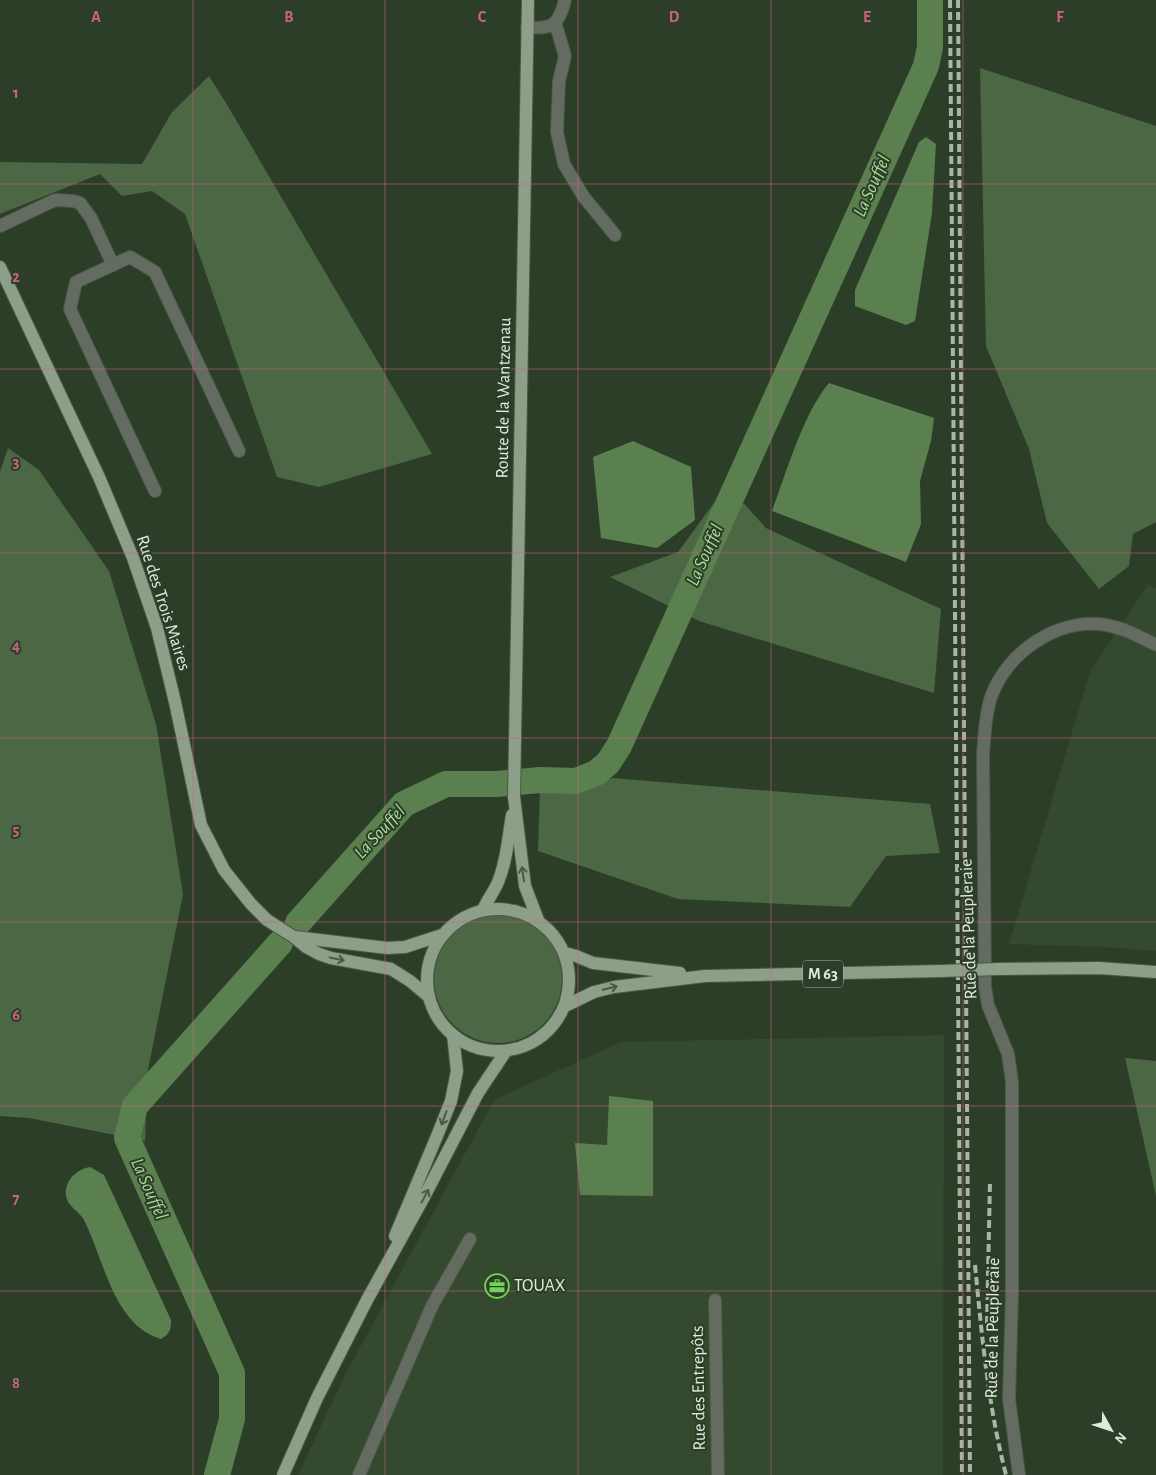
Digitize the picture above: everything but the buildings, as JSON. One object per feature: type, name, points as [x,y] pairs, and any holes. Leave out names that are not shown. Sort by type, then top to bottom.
[{"type":"main road","name":"Route de la Wantzenau","points":[[483,910],[498,883],[514,797],[528,0]]},
{"type":"main road","name":"Rue des Trois Maires","points":[[0,267],[99,477],[133,558],[159,638],[175,702],[201,825],[224,870],[251,904],[267,920],[306,947],[331,958],[391,969],[410,981],[428,996]]},
{"type":"main road","name":"Route de la Wantzenau","points":[[514,797],[524,886],[538,920]]},
{"type":"main road","points":[[502,908],[521,912],[538,920],[554,935],[564,953],[569,970],[569,988],[565,1006],[558,1020],[548,1032],[535,1041],[521,1048],[506,1051],[492,1052],[478,1049],[452,1036],[437,1018],[428,996],[426,980],[428,964],[442,935],[460,920],[483,910],[502,908]]},
{"type":"main road","name":"Rue des Trois Maires","points":[[294,937],[387,948],[405,947],[442,935]]},
{"type":"main road","name":"M 63","points":[[564,953],[601,964],[705,976]]},
{"type":"main road","name":"M 63","points":[[565,1006],[594,992],[614,986],[705,976],[1098,968],[1156,972]]},
{"type":"main road","points":[[367,1300],[438,1136],[451,1101],[457,1071],[452,1036]]},
{"type":"main road","points":[[283,1475],[317,1398],[367,1300],[424,1197],[478,1093],[506,1051]]},
{"type":"street","points":[[527,27],[543,28],[555,22],[560,16],[565,0]]},
{"type":"street","points":[[555,22],[565,56],[559,81],[557,132],[564,164],[584,196],[615,235]]},
{"type":"street","points":[[0,226],[55,200],[73,200],[80,204],[91,218],[113,265]]},
{"type":"street","points":[[155,491],[70,309],[76,282],[130,257],[155,272],[239,451]]},
{"type":"street","name":"Rue de la Peupleraie","points":[[1019,1475],[1009,1399],[1012,1274],[1012,1082],[1008,1054],[985,994],[983,754],[986,716],[999,678],[1030,645],[1047,634],[1089,624],[1105,625],[1123,629],[1156,645]]},
{"type":"street","points":[[359,1475],[432,1306],[470,1239]]},
{"type":"street","name":"Rue des Entrepôts","points":[[715,1300],[718,1475]]},
{"type":"shaded area","points":[[980,68],[1156,126],[1156,522],[1133,534],[1129,566],[1099,589],[1047,523],[1029,449],[986,346]]},
{"type":"shaded area","points":[[209,76],[432,454],[319,487],[277,477],[185,214],[152,191],[122,196],[100,174],[0,214],[0,162],[142,164],[172,112]]},
{"type":"shaded area","points":[[926,137],[936,144],[932,213],[915,321],[906,325],[855,306],[855,290],[919,142]]},
{"type":"shaded area","points":[[829,383],[934,418],[931,441],[920,481],[921,524],[906,562],[772,511],[804,426],[820,395]]},
{"type":"shaded area","points":[[633,441],[691,467],[695,520],[657,548],[601,538],[593,457]]},
{"type":"shaded area","points":[[8,448],[39,470],[109,571],[156,724],[183,894],[148,1070],[145,1141],[29,1118],[0,1116],[0,472]]},
{"type":"shaded area","points":[[727,485],[766,528],[941,609],[934,693],[699,621],[610,577],[678,552]]},
{"type":"shaded area","points":[[1148,584],[1156,588],[1156,951],[1009,944],[1090,672]]},
{"type":"shaded area","points":[[613,778],[930,804],[940,853],[886,856],[850,907],[678,899],[538,851],[540,788]]},
{"type":"shaded area","points":[[498,915],[522,920],[543,934],[557,955],[562,979],[557,1003],[543,1024],[522,1038],[498,1043],[474,1038],[453,1024],[439,1003],[434,979],[439,955],[453,934],[474,920]]},
{"type":"shaded area","points":[[944,1035],[943,1475],[298,1475],[344,1377],[494,1100],[621,1042]]},
{"type":"shaded area","points":[[1125,1058],[1156,1061],[1156,1196]]},
{"type":"shaded area","points":[[609,1096],[653,1101],[653,1196],[580,1195],[575,1143],[607,1145]]},
{"type":"shaded area","points":[[90,1167],[104,1175],[171,1320],[169,1331],[161,1339],[145,1331],[132,1320],[121,1305],[104,1271],[84,1220],[67,1200],[66,1191],[69,1181],[80,1170]]},
{"type":"waterway","name":"La Souffel","points":[[298,923],[404,804],[446,784],[497,784],[540,780],[576,781],[596,773],[608,763],[619,746],[926,66],[930,47],[930,0]]},
{"type":"waterway","name":"La Souffel","points":[[217,1475],[232,1419],[232,1373],[127,1138],[135,1106],[280,943]]},
{"type":"railway","points":[[950,0],[962,1475]]},
{"type":"railway","points":[[958,0],[970,1475]]},
{"type":"railway","points":[[987,1324],[990,1181]]},
{"type":"railway","points":[[975,1265],[990,1397],[1006,1475]]},
{"type":"place","name":"TOUAX","points":[[497,1286]]}]
